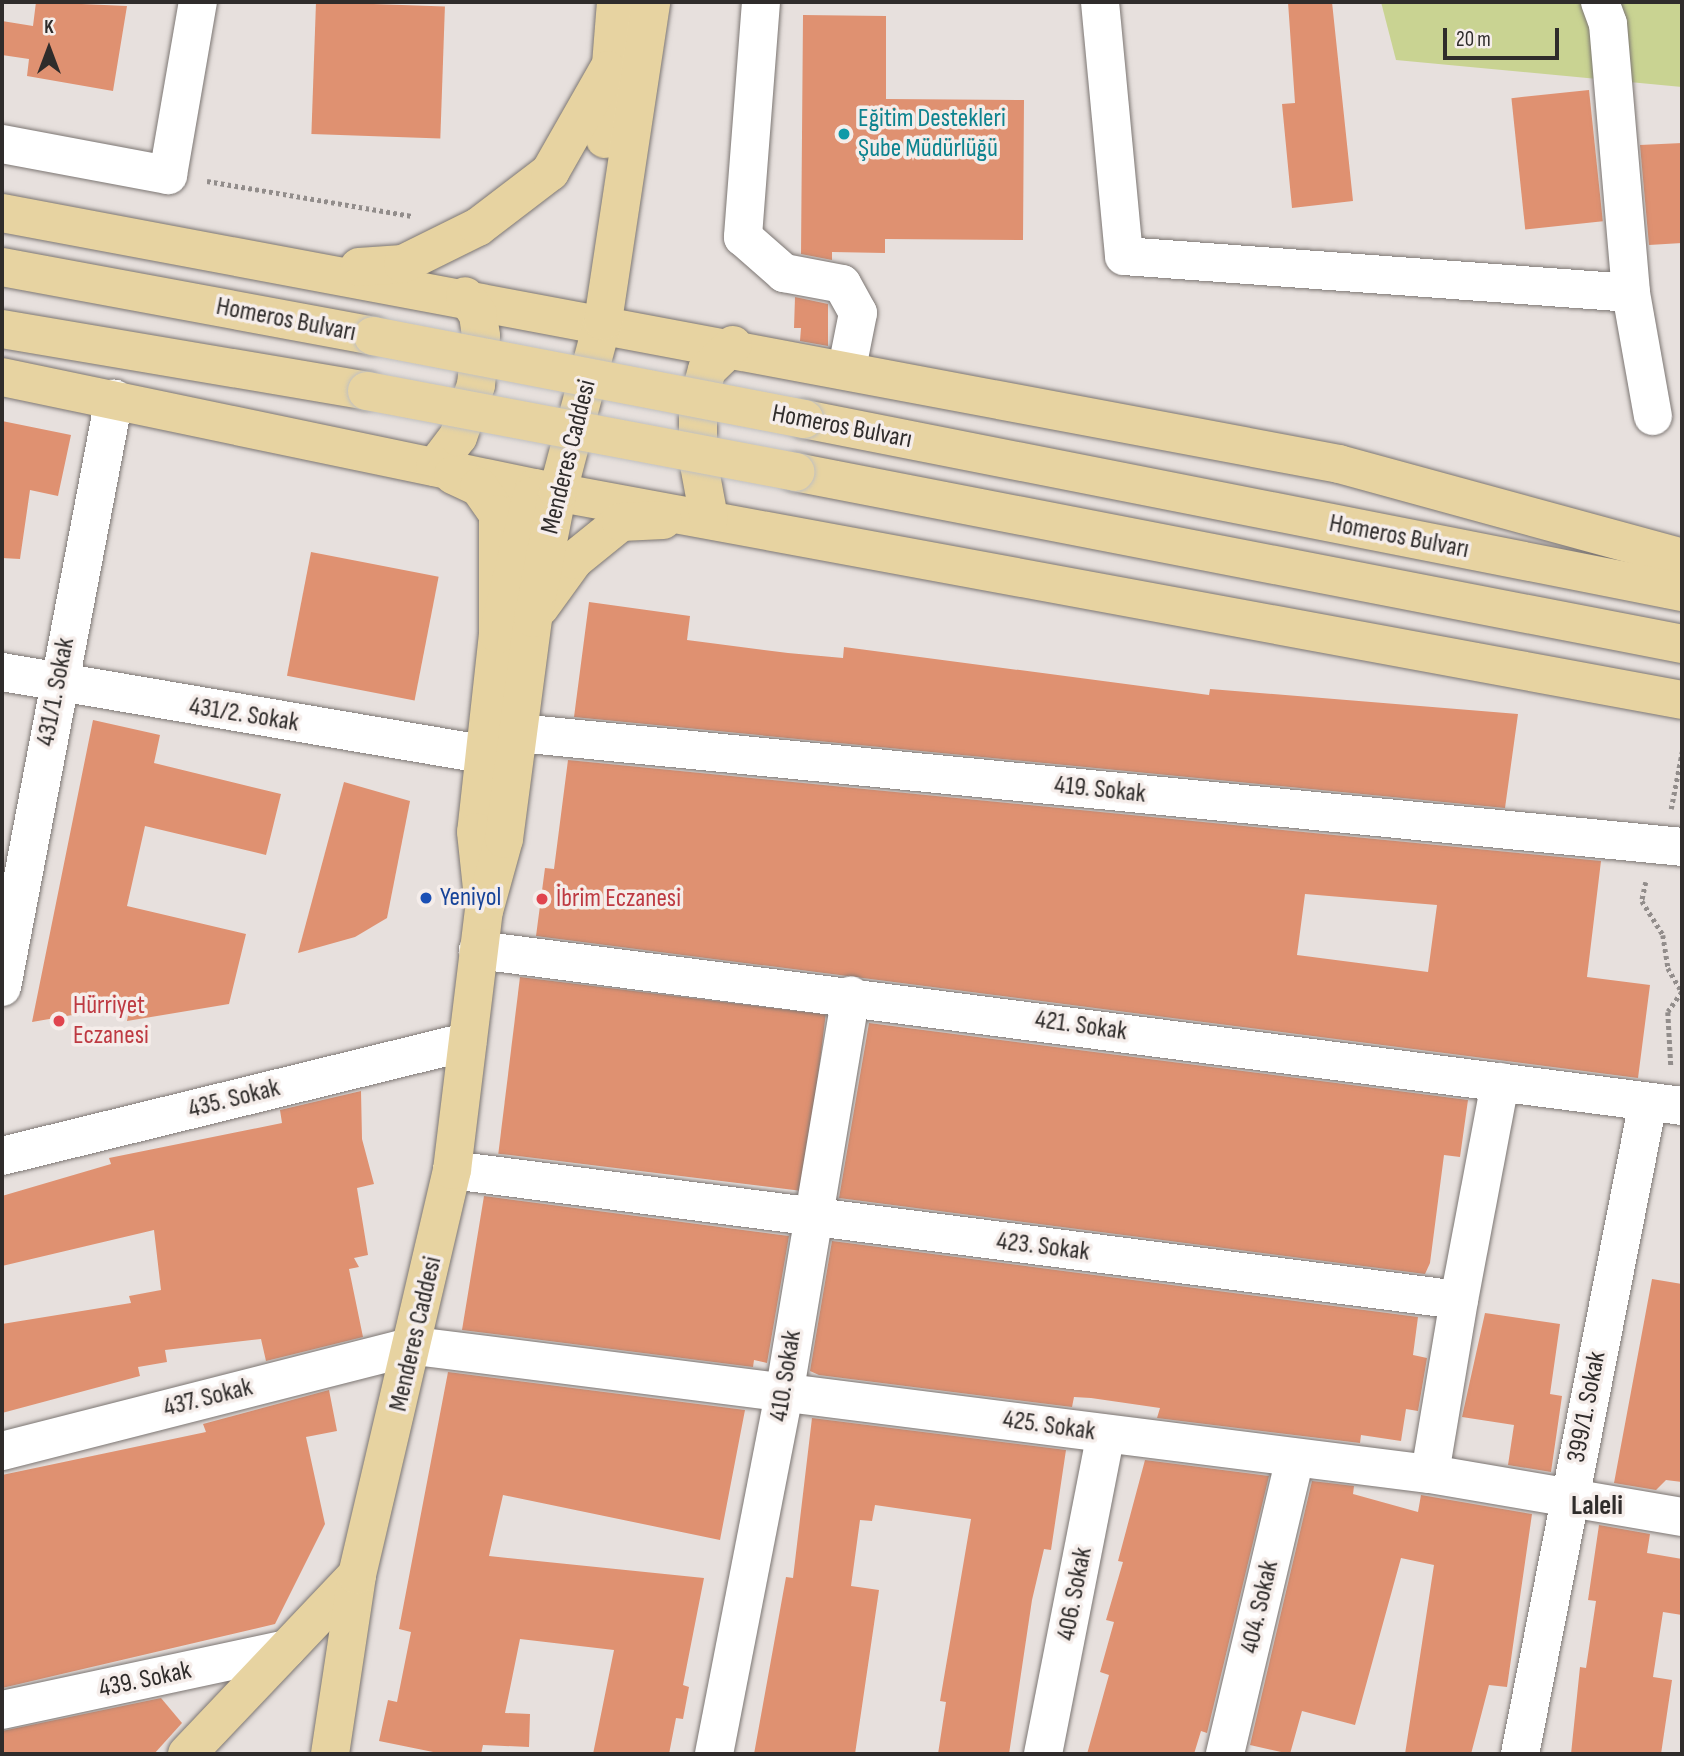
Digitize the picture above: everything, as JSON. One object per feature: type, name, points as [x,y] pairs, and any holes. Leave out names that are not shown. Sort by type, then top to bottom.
[{"type":"main road","name":"Menderes Caddesi","points":[[590,319],[616,2]]},
{"type":"main road","name":"Menderes Caddesi","points":[[330,1754],[357,1575],[415,1346],[452,1170],[484,911],[504,839],[533,618],[546,489],[590,319],[651,2]]},
{"type":"main road","points":[[315,270],[403,264],[478,227],[550,172],[613,62]]},
{"type":"main road","points":[[2,213],[733,345],[1339,464],[1682,558]]},
{"type":"main road","name":"Homeros Bulvarı","points":[[2,267],[804,419],[1682,592]]},
{"type":"main road","points":[[435,467],[458,437],[476,385],[481,336],[478,314],[465,296]]},
{"type":"main road","name":"Homeros Bulvarı","points":[[2,329],[795,472],[1682,644]]},
{"type":"main road","points":[[709,518],[698,459],[698,403],[707,370],[733,345]]},
{"type":"main road","points":[[2,377],[546,489],[1682,701]]},
{"type":"main road","points":[[435,467],[479,487],[498,514],[498,634]]},
{"type":"main road","points":[[498,634],[546,489]]},
{"type":"main road","points":[[533,618],[574,560],[621,522],[709,518]]},
{"type":"main road","name":"Menderes Caddesi","points":[[484,911],[476,832],[498,634]]},
{"type":"main road","points":[[187,1754],[357,1575]]},
{"type":"street","points":[[2,144],[168,175],[198,2]]},
{"type":"street","points":[[761,2],[743,237],[784,273],[842,284],[858,313],[847,368]]},
{"type":"street","points":[[1100,2],[1124,256],[1631,293]]},
{"type":"street","points":[[1600,2],[1608,24],[1631,293],[1653,416]]},
{"type":"street","name":"431/1. Sokak","points":[[2,987],[114,399]]},
{"type":"street","name":"431/2. Sokak","points":[[2,673],[58,685],[486,755]]},
{"type":"street","name":"419. Sokak","points":[[518,733],[1668,846]]},
{"type":"street","name":"421. Sokak","points":[[478,950],[851,996],[1665,1104]]},
{"type":"street","name":"410. Sokak","points":[[714,1754],[785,1389],[810,1217],[851,996]]},
{"type":"street","name":"435. Sokak","points":[[2,1156],[467,1042]]},
{"type":"street","points":[[1430,1474],[1500,1082]]},
{"type":"street","name":"399/1. Sokak","points":[[1520,1754],[1569,1496],[1665,1104]]},
{"type":"street","name":"423. Sokak","points":[[452,1170],[1460,1300]]},
{"type":"street","name":"425. Sokak","points":[[415,1346],[785,1389],[1295,1459],[1430,1474],[1682,1517]]},
{"type":"street","name":"437. Sokak","points":[[2,1451],[415,1346]]},
{"type":"street","name":"406. Sokak","points":[[1043,1754],[1106,1434]]},
{"type":"street","name":"404. Sokak","points":[[1225,1754],[1295,1459]]},
{"type":"street","name":"439. Sokak","points":[[2,1710],[288,1649]]},
{"type":"path","points":[[168,175],[478,227]]},
{"type":"path","points":[[1665,1104],[1673,1049],[1668,1012],[1682,992],[1668,968],[1663,935],[1642,901],[1668,846],[1668,824],[1682,752]]},
{"type":"green space","points":[[1381,2],[1682,2],[1682,87],[1396,60]]},
{"type":"building","points":[[36,2],[127,6],[113,91],[27,76],[29,59],[2,55],[2,21],[33,26]]},
{"type":"building","points":[[316,2],[445,7],[440,138],[311,134]]},
{"type":"building","points":[[1288,2],[1332,2],[1353,201],[1292,208],[1282,104],[1295,103]]},
{"type":"building","points":[[803,15],[886,16],[886,99],[1024,100],[1023,240],[885,239],[885,253],[832,252],[832,260],[801,254]]},
{"type":"building","points":[[1589,90],[1603,221],[1525,229],[1511,98]]},
{"type":"building","points":[[1682,143],[1682,243],[1649,245],[1640,145]]},
{"type":"building","points":[[795,297],[828,304],[828,346],[800,341],[801,328],[794,328]]},
{"type":"building","points":[[2,421],[71,435],[58,496],[30,490],[20,559],[2,558]]},
{"type":"building","points":[[311,552],[439,577],[415,700],[287,676]]},
{"type":"building","points":[[589,602],[690,616],[687,640],[788,653],[843,658],[844,647],[1209,695],[1210,689],[1518,714],[1505,808],[574,717]]},
{"type":"building","points":[[93,720],[160,735],[154,763],[281,794],[266,855],[145,826],[127,906],[246,934],[229,1004],[127,1021],[130,1005],[32,1022]]},
{"type":"building","points":[[568,760],[1601,861],[1587,977],[1650,985],[1638,1078],[536,936],[545,868],[554,869]],"holes":[[[1305,894],[1437,905],[1428,972],[1297,955]]]},
{"type":"building","points":[[344,782],[410,801],[387,918],[355,937],[298,953]]},
{"type":"building","points":[[520,977],[826,1015],[804,1191],[498,1154]]},
{"type":"building","points":[[869,1023],[1468,1100],[1460,1157],[1444,1155],[1430,1263],[1425,1274],[839,1198]]},
{"type":"building","points":[[361,1091],[362,1139],[374,1184],[357,1188],[368,1255],[354,1258],[359,1267],[349,1269],[363,1337],[266,1361],[261,1339],[165,1350],[167,1362],[138,1367],[140,1376],[2,1413],[2,1324],[131,1303],[129,1296],[161,1290],[154,1230],[2,1266],[2,1196],[111,1164],[109,1158],[282,1123],[280,1110]]},
{"type":"building","points":[[484,1196],[789,1236],[767,1363],[754,1360],[753,1367],[462,1330]]},
{"type":"building","points":[[832,1241],[1418,1317],[1413,1355],[1427,1358],[1418,1411],[1406,1409],[1401,1441],[1361,1435],[1360,1443],[1157,1418],[1160,1408],[1091,1398],[1074,1397],[1072,1407],[819,1375],[810,1371]]},
{"type":"building","points":[[1652,1279],[1682,1284],[1682,1482],[1666,1480],[1656,1490],[1614,1483]]},
{"type":"building","points":[[1485,1313],[1560,1324],[1550,1394],[1562,1396],[1551,1472],[1508,1465],[1514,1425],[1462,1417]]},
{"type":"building","points":[[448,1372],[745,1410],[720,1540],[503,1495],[489,1556],[704,1578],[683,1685],[689,1687],[683,1719],[676,1718],[669,1754],[593,1754],[614,1650],[520,1639],[505,1713],[530,1714],[529,1747],[483,1745],[481,1754],[443,1754],[379,1741],[388,1700],[397,1702],[411,1632],[399,1629]]},
{"type":"building","points":[[329,1390],[337,1431],[306,1437],[325,1524],[275,1624],[2,1688],[2,1475],[206,1432],[203,1424]]},
{"type":"building","points":[[812,1418],[1066,1450],[1051,1550],[1044,1549],[1032,1600],[1009,1754],[938,1754],[946,1702],[940,1701],[971,1519],[875,1505],[872,1521],[860,1520],[851,1586],[879,1590],[855,1754],[754,1754],[786,1577],[793,1578]]},
{"type":"building","points":[[1145,1460],[1269,1476],[1207,1733],[1201,1731],[1194,1754],[1087,1754],[1109,1675],[1100,1672],[1114,1622],[1106,1620],[1123,1562],[1118,1561]]},
{"type":"building","points":[[1312,1481],[1354,1486],[1353,1494],[1418,1512],[1421,1495],[1532,1514],[1507,1687],[1489,1685],[1471,1754],[1405,1754],[1434,1565],[1401,1558],[1355,1725],[1302,1711],[1290,1754],[1250,1745]]},
{"type":"building","points":[[1599,1525],[1650,1534],[1647,1553],[1682,1559],[1682,1615],[1663,1612],[1653,1677],[1672,1680],[1661,1754],[1571,1754],[1580,1667],[1586,1668],[1596,1601],[1588,1600]]},
{"type":"building","points":[[161,1698],[182,1723],[154,1754],[2,1754],[2,1731]]},
{"type":"place","name":"Eğitim Destekleri Şube Müdürlüğü","points":[[844,134]]},
{"type":"place","name":"Yeniyol","points":[[426,898]]},
{"type":"place","name":"İbrim Eczanesi","points":[[542,899]]},
{"type":"place","name":"Hürriyet Eczanesi","points":[[59,1021]]},
{"type":"district","name":"Laleli","points":[[1597,1506]]}]
